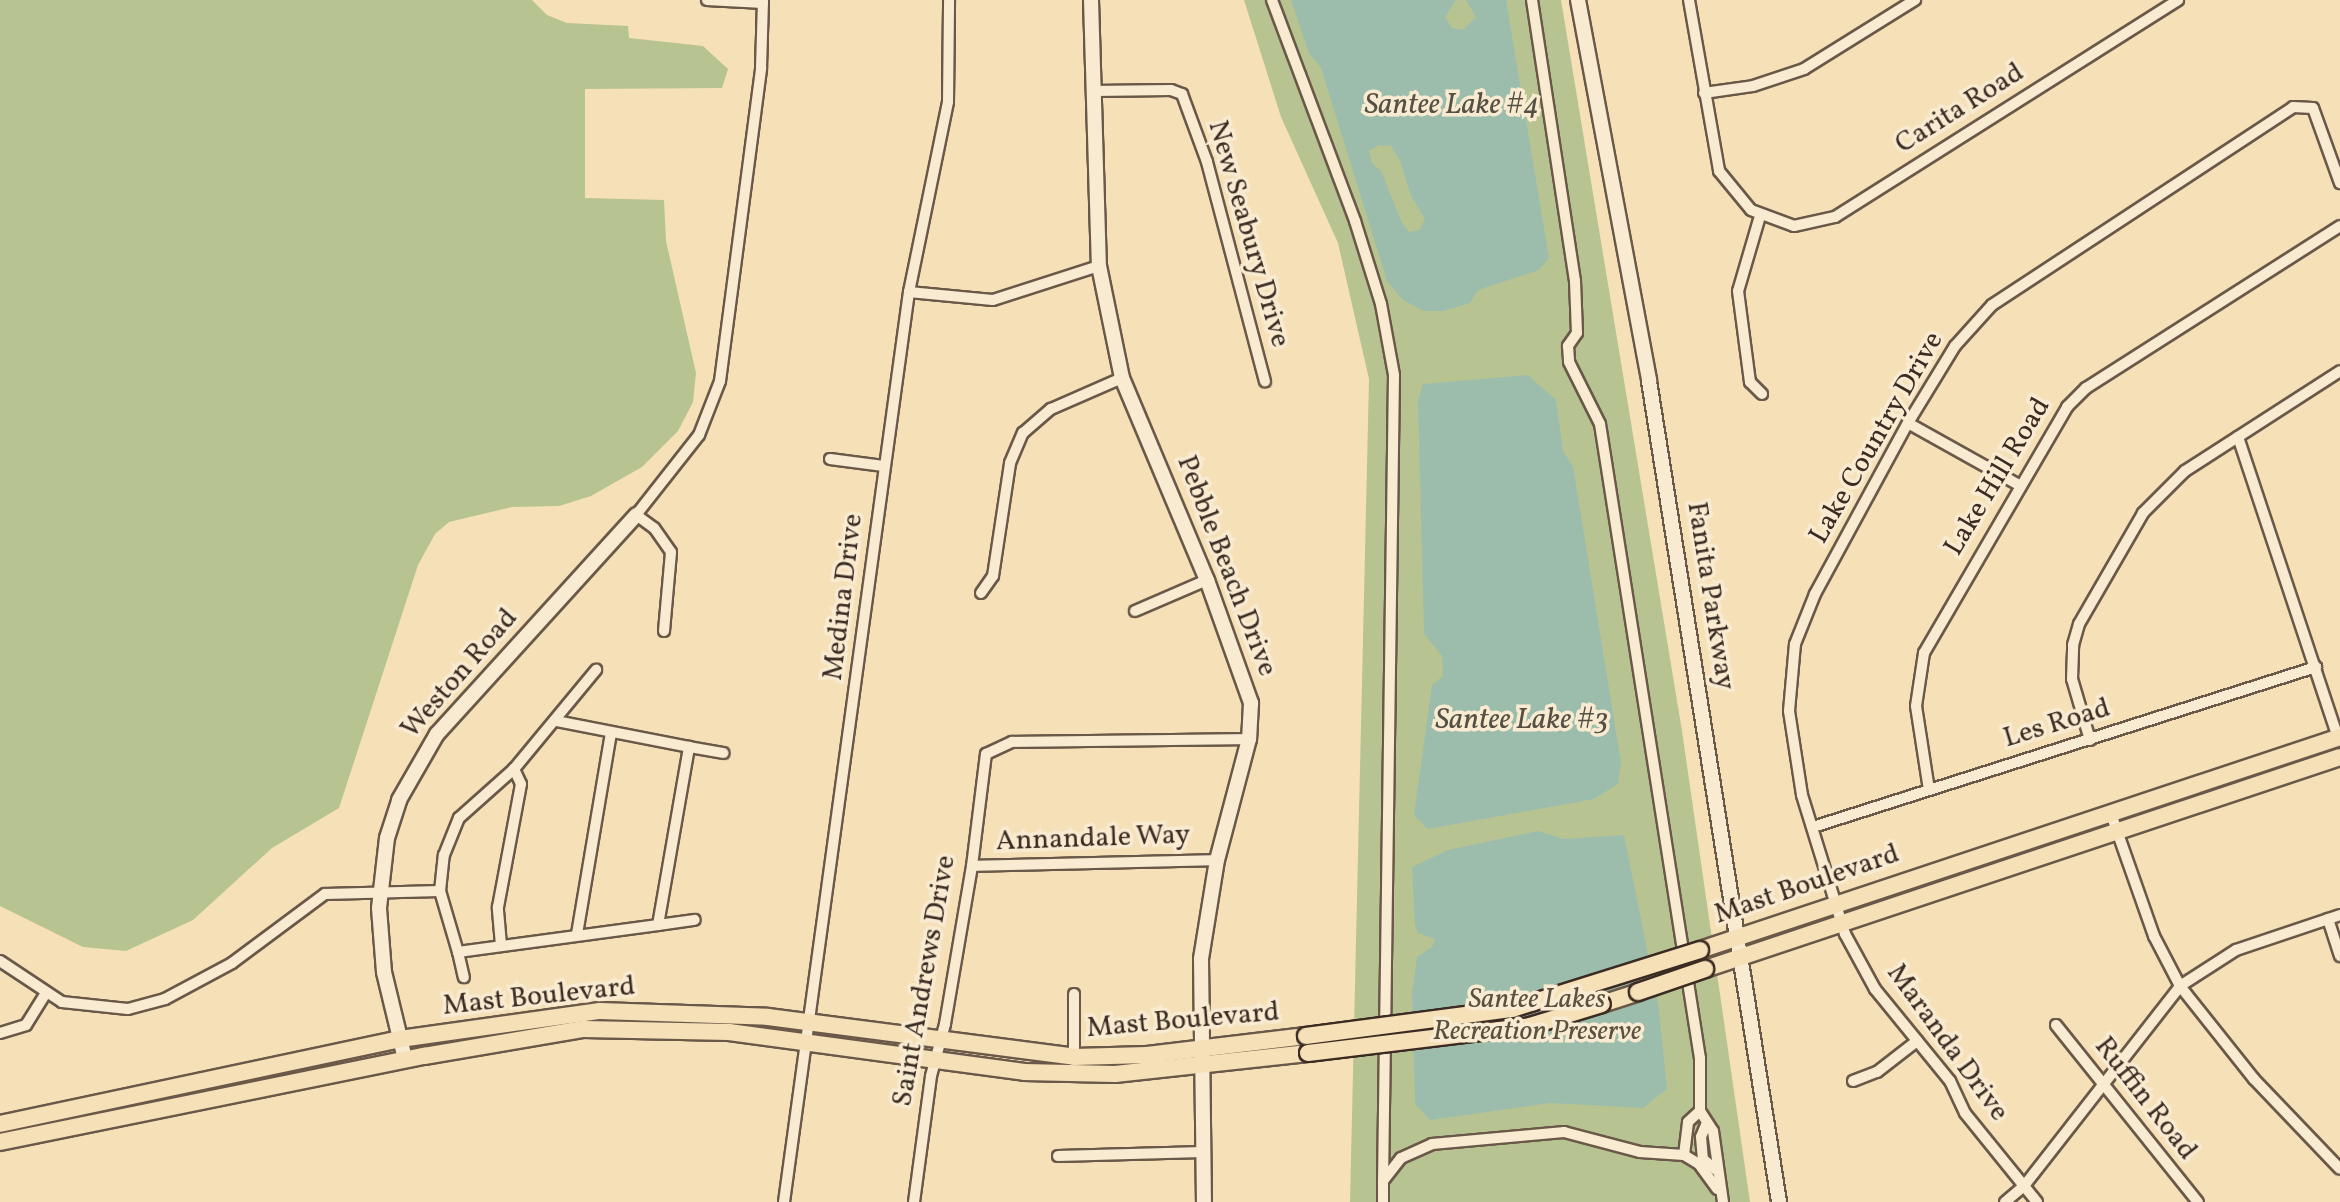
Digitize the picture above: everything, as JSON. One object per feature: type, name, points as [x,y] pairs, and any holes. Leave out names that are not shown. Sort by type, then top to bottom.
[{"type":"main road","name":"Mast Boulevard","points":[[0,1124],[166,1092],[400,1039],[600,1011],[697,1011],[809,1022],[941,1042],[1074,1057],[1200,1049],[1512,1009],[1700,950],[2110,811],[2340,739]]},
{"type":"main road","name":"Mast Boulevard","points":[[0,1142],[405,1059],[584,1029],[729,1032],[1024,1072],[1115,1074],[1201,1067],[1530,1026],[2340,757]]},
{"type":"main road","points":[[72,1128],[88,1116],[166,1092]]},
{"type":"street","points":[[664,631],[671,552],[654,528],[636,515],[699,435],[720,381],[761,68],[763,2],[707,0]]},
{"type":"street","name":"Medina Drive","points":[[784,1202],[877,549],[884,466],[909,292],[948,102],[949,0]]},
{"type":"street","name":"Pebble Beach Drive","points":[[1091,0],[1099,266],[1122,378],[1207,580],[1246,682],[1249,739],[1217,860],[1201,959],[1204,1202]]},
{"type":"street","points":[[1272,0],[1355,221],[1381,304],[1394,375],[1383,1202]]},
{"type":"street","points":[[1532,0],[1575,281],[1577,333],[1568,346],[1569,362],[1600,424],[1700,1058],[1700,1111],[1706,1125],[1713,1131],[1722,1198]]},
{"type":"street","name":"Fanita Parkway","points":[[1578,0],[1649,381],[1779,1202]]},
{"type":"street","points":[[1689,0],[1719,171],[1736,197],[1760,216],[1738,291],[1750,382],[1762,394]]},
{"type":"street","points":[[1704,93],[1753,86],[1804,69],[1915,0]]},
{"type":"street","name":"Carita Road","points":[[1760,216],[1794,226],[1835,217],[2178,0]]},
{"type":"street","name":"New Seabury Drive","points":[[1093,91],[1171,90],[1182,94],[1207,162],[1265,381]]},
{"type":"street","name":"Lake Country Drive","points":[[1834,903],[1802,795],[1789,711],[1795,644],[1815,594],[1908,423],[1955,346],[2002,296],[2293,107],[2313,108],[2340,183]]},
{"type":"street","name":"Lake Hill Road","points":[[1929,790],[1916,706],[1924,653],[2067,407],[2086,388],[2340,226]]},
{"type":"street","points":[[909,292],[993,300],[1099,266]]},
{"type":"street","points":[[2090,740],[2070,665],[2079,624],[2152,502],[2185,471],[2340,371]]},
{"type":"street","points":[[981,593],[993,576],[1010,463],[1023,433],[1043,414],[1122,378]]},
{"type":"street","points":[[1908,423],[2019,485]]},
{"type":"street","points":[[2238,437],[2340,739]]},
{"type":"street","points":[[830,459],[884,466]]},
{"type":"street","name":"Weston Road","points":[[405,1059],[384,972],[381,891],[392,819],[426,749],[636,515]]},
{"type":"street","points":[[1135,611],[1207,580]]},
{"type":"street","name":"Les Road","points":[[1813,827],[2316,667]]},
{"type":"street","points":[[464,977],[440,891],[444,855],[459,818],[514,769],[596,670]]},
{"type":"street","points":[[556,721],[723,753]]},
{"type":"street","points":[[577,934],[611,733]]},
{"type":"street","name":"Saint Andrews Drive","points":[[914,1202],[935,1060],[941,1042],[972,866],[986,754],[1001,743],[1249,739]]},
{"type":"street","points":[[658,925],[689,747]]},
{"type":"street","points":[[501,945],[498,907],[521,784],[514,769]]},
{"type":"street","points":[[2110,811],[2154,936],[2180,986],[2254,1079],[2340,1169]]},
{"type":"street","name":"Annandale Way","points":[[972,866],[1217,860]]},
{"type":"street","points":[[0,961],[45,994],[102,1010],[153,1003],[232,963],[325,894],[440,891]]},
{"type":"street","name":"Maranda Drive","points":[[1834,903],[1875,989],[2037,1202]]},
{"type":"street","points":[[2005,1202],[2024,1186],[2180,986],[2236,950],[2340,915]]},
{"type":"street","points":[[2328,919],[2340,956]]},
{"type":"street","points":[[458,952],[695,920]]},
{"type":"street","points":[[0,1033],[26,1025],[45,994]]},
{"type":"street","points":[[1074,994],[1074,1057]]},
{"type":"street","name":"Ruffin Road","points":[[2056,1025],[2198,1202]]},
{"type":"street","points":[[1853,1081],[1877,1072],[1917,1041]]},
{"type":"street","points":[[1684,1155],[1688,1122],[1700,1111]]},
{"type":"street","points":[[1383,1181],[1401,1158],[1432,1144],[1504,1140],[1537,1133],[1564,1132],[1640,1152],[1684,1155],[1699,1164],[1722,1198]]},
{"type":"street","points":[[1058,1156],[1203,1152]]},
{"type":"green space","points":[[0,0],[532,0],[547,15],[567,23],[628,26],[629,38],[703,46],[728,69],[722,88],[585,89],[585,198],[664,200],[666,241],[696,373],[693,402],[678,431],[642,467],[591,496],[559,506],[512,507],[449,522],[435,534],[418,565],[339,808],[272,848],[193,920],[126,951],[83,947],[0,906]]},
{"type":"green space","name":"Santee Lakes Recreation Preserve","points":[[1244,0],[1561,0],[1682,731],[1750,1202],[1350,1202],[1369,379],[1338,243],[1281,117]]},
{"type":"water","name":"Santee Lake #4","points":[[1291,0],[1456,0],[1445,17],[1452,28],[1463,30],[1476,17],[1466,0],[1506,0],[1549,258],[1539,270],[1478,290],[1470,303],[1444,311],[1424,311],[1403,300],[1387,281],[1321,68],[1309,53]],"holes":[[[1379,145],[1391,146],[1400,161],[1411,196],[1425,219],[1419,230],[1409,232],[1402,223],[1381,171],[1372,163],[1369,151]]]},
{"type":"water","name":"Santee Lake #3","points":[[1528,375],[1556,400],[1563,451],[1573,466],[1621,763],[1618,784],[1594,799],[1428,829],[1414,815],[1432,685],[1443,676],[1442,656],[1424,634],[1418,400],[1423,384]]},
{"type":"water","points":[[1538,831],[1563,839],[1624,835],[1659,1009],[1667,1089],[1643,1108],[1550,1103],[1430,1120],[1415,1104],[1412,993],[1417,957],[1432,947],[1435,939],[1418,933],[1415,925],[1412,867],[1448,850]]}]
